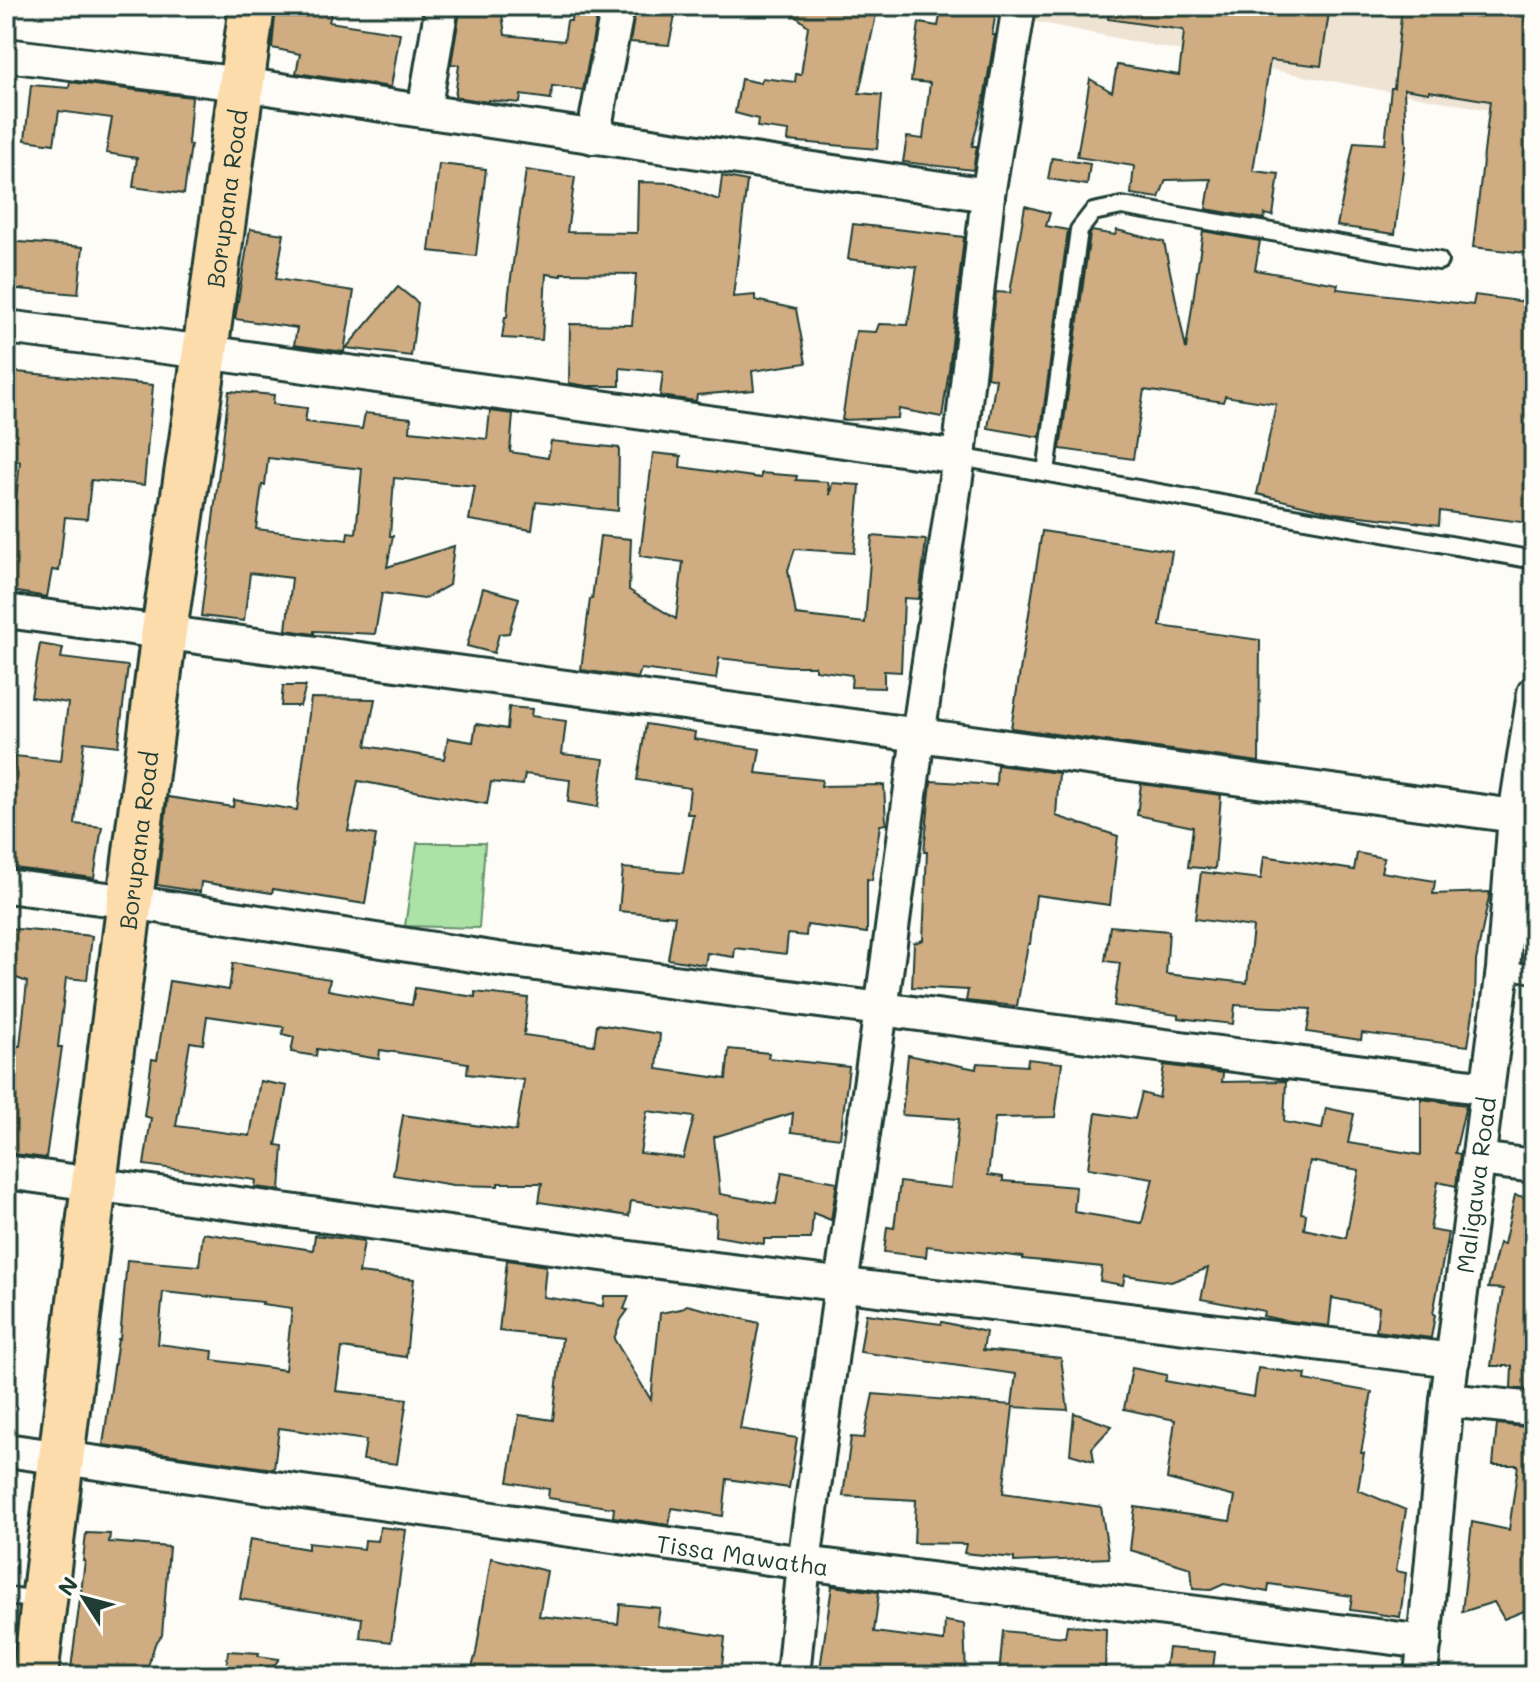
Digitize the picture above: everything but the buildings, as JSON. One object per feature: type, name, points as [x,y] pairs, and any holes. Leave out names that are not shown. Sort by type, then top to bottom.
[{"type":"main road","name":"Borupana Road","points":[[35,1676],[25,1598],[62,1457],[164,631],[252,6]]},
{"type":"street","points":[[424,111],[442,6]]},
{"type":"street","points":[[593,137],[618,6]]},
{"type":"street","points":[[793,1676],[804,1563],[841,1285],[959,457],[988,195],[1019,6]]},
{"type":"street","points":[[6,55],[241,84],[988,195]]},
{"type":"street","points":[[6,327],[959,457]]},
{"type":"street","points":[[6,611],[1515,816]]},
{"type":"street","name":"Maligawa Road","points":[[1421,1676],[1447,1400],[1487,1088],[1519,971],[1515,816],[1534,693]]},
{"type":"street","points":[[6,886],[131,902],[498,959],[1487,1088]]},
{"type":"street","points":[[1479,1159],[1534,1166]]},
{"type":"street","points":[[6,1172],[652,1261],[1453,1360]]},
{"type":"street","points":[[1447,1400],[1534,1409]]},
{"type":"street","name":"Tissa Mawatha","points":[[6,1450],[804,1563],[1425,1642]]},
{"type":"lane","points":[[1046,472],[1079,230],[1093,212],[1122,206],[1439,261]]},
{"type":"lane","points":[[959,457],[1534,560]]},
{"type":"shaded area","points":[[1024,6],[1534,6],[1534,118],[1304,76],[1022,19]]},
{"type":"green space","points":[[417,843],[485,843],[479,928],[405,926]]}]
